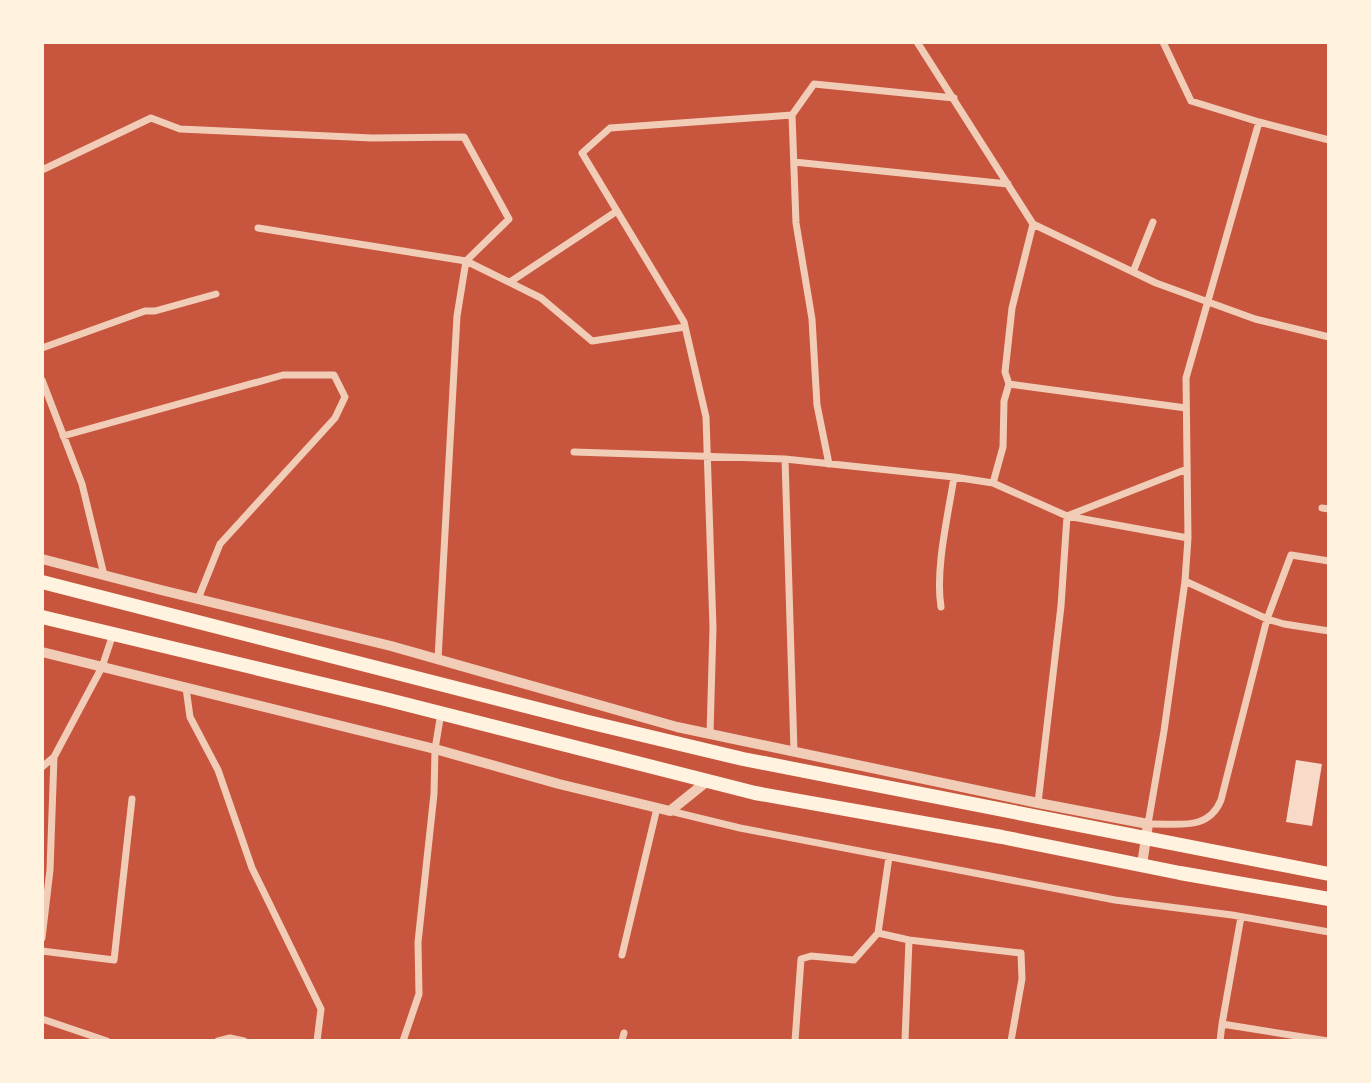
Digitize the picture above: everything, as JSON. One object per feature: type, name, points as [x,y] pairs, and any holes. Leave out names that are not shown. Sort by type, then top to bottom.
[{"type":"highway","points":[[42,582],[756,762],[1329,874]]},
{"type":"highway","points":[[42,617],[441,713],[755,793],[1329,899]]},
{"type":"street","points":[[917,42],[1032,224],[1156,284],[1255,319],[1329,337]]},
{"type":"street","points":[[1163,42],[1191,100],[1259,122],[1329,140]]},
{"type":"street","points":[[829,464],[817,405],[812,319],[796,223],[792,115],[814,84],[954,98]]},
{"type":"street","points":[[710,734],[713,628],[706,417],[685,327],[582,153],[610,128],[792,115]]},
{"type":"street","points":[[42,170],[151,118],[180,129],[372,138],[464,138],[509,219],[466,261],[457,316],[438,659]]},
{"type":"street","points":[[1142,865],[1185,580],[1188,538],[1186,378],[1259,122]]},
{"type":"street","points":[[794,162],[1008,184]]},
{"type":"street","points":[[510,282],[617,211]]},
{"type":"street","points":[[1133,272],[1153,222]]},
{"type":"street","points":[[993,483],[1003,447],[1004,401],[1009,384],[1005,372],[1012,308],[1032,224]]},
{"type":"street","points":[[258,228],[466,261],[541,298],[592,341],[685,327]]},
{"type":"street","points":[[42,348],[145,311],[155,311],[216,294]]},
{"type":"street","points":[[63,436],[283,375],[334,374],[345,397],[335,418],[220,544],[198,599]]},
{"type":"street","points":[[42,380],[82,484],[104,575]]},
{"type":"street","points":[[1009,384],[1186,408]]},
{"type":"street","points":[[574,452],[785,459],[954,477],[993,483],[1067,516],[1188,538]]},
{"type":"street","points":[[785,459],[794,751]]},
{"type":"street","points":[[1067,516],[1187,469]]},
{"type":"street","points":[[941,607],[938,577],[954,477]]},
{"type":"street","points":[[1038,803],[1061,606],[1067,516]]},
{"type":"street","points":[[42,559],[438,659],[677,727],[1148,824],[1202,822],[1218,807],[1267,619],[1291,555],[1329,561]]},
{"type":"street","points":[[1185,580],[1267,619],[1329,631]]},
{"type":"street","points":[[144,608],[161,590]]},
{"type":"street","points":[[42,767],[54,757],[102,667],[113,634]]},
{"type":"street","points":[[42,652],[436,749],[559,784],[740,828],[1115,900],[1329,932]]},
{"type":"street","points":[[186,688],[190,717],[218,770],[252,868],[321,1009],[317,1041]]},
{"type":"street","points":[[403,1041],[419,995],[418,943],[441,713]]},
{"type":"street","points":[[677,727],[683,745]]},
{"type":"street","points":[[42,938],[50,870],[54,757]]},
{"type":"street","points":[[670,811],[705,782]]},
{"type":"street","points":[[42,951],[114,960],[132,799]]},
{"type":"street","points":[[622,955],[657,808]]},
{"type":"street","points":[[795,1041],[802,959],[811,956],[854,960],[877,933],[889,857]]},
{"type":"street","points":[[1220,1041],[1241,917]]},
{"type":"street","points":[[877,933],[909,940],[1021,953],[1022,979],[1011,1041]]},
{"type":"street","points":[[905,1041],[909,940]]},
{"type":"street","points":[[42,1019],[107,1041]]},
{"type":"street","points":[[1222,1024],[1293,1038],[1328,1041]]},
{"type":"street","points":[[218,1041],[230,1038],[244,1041]]},
{"type":"building","points":[[1296,760],[1322,764],[1312,826],[1286,822]]}]
